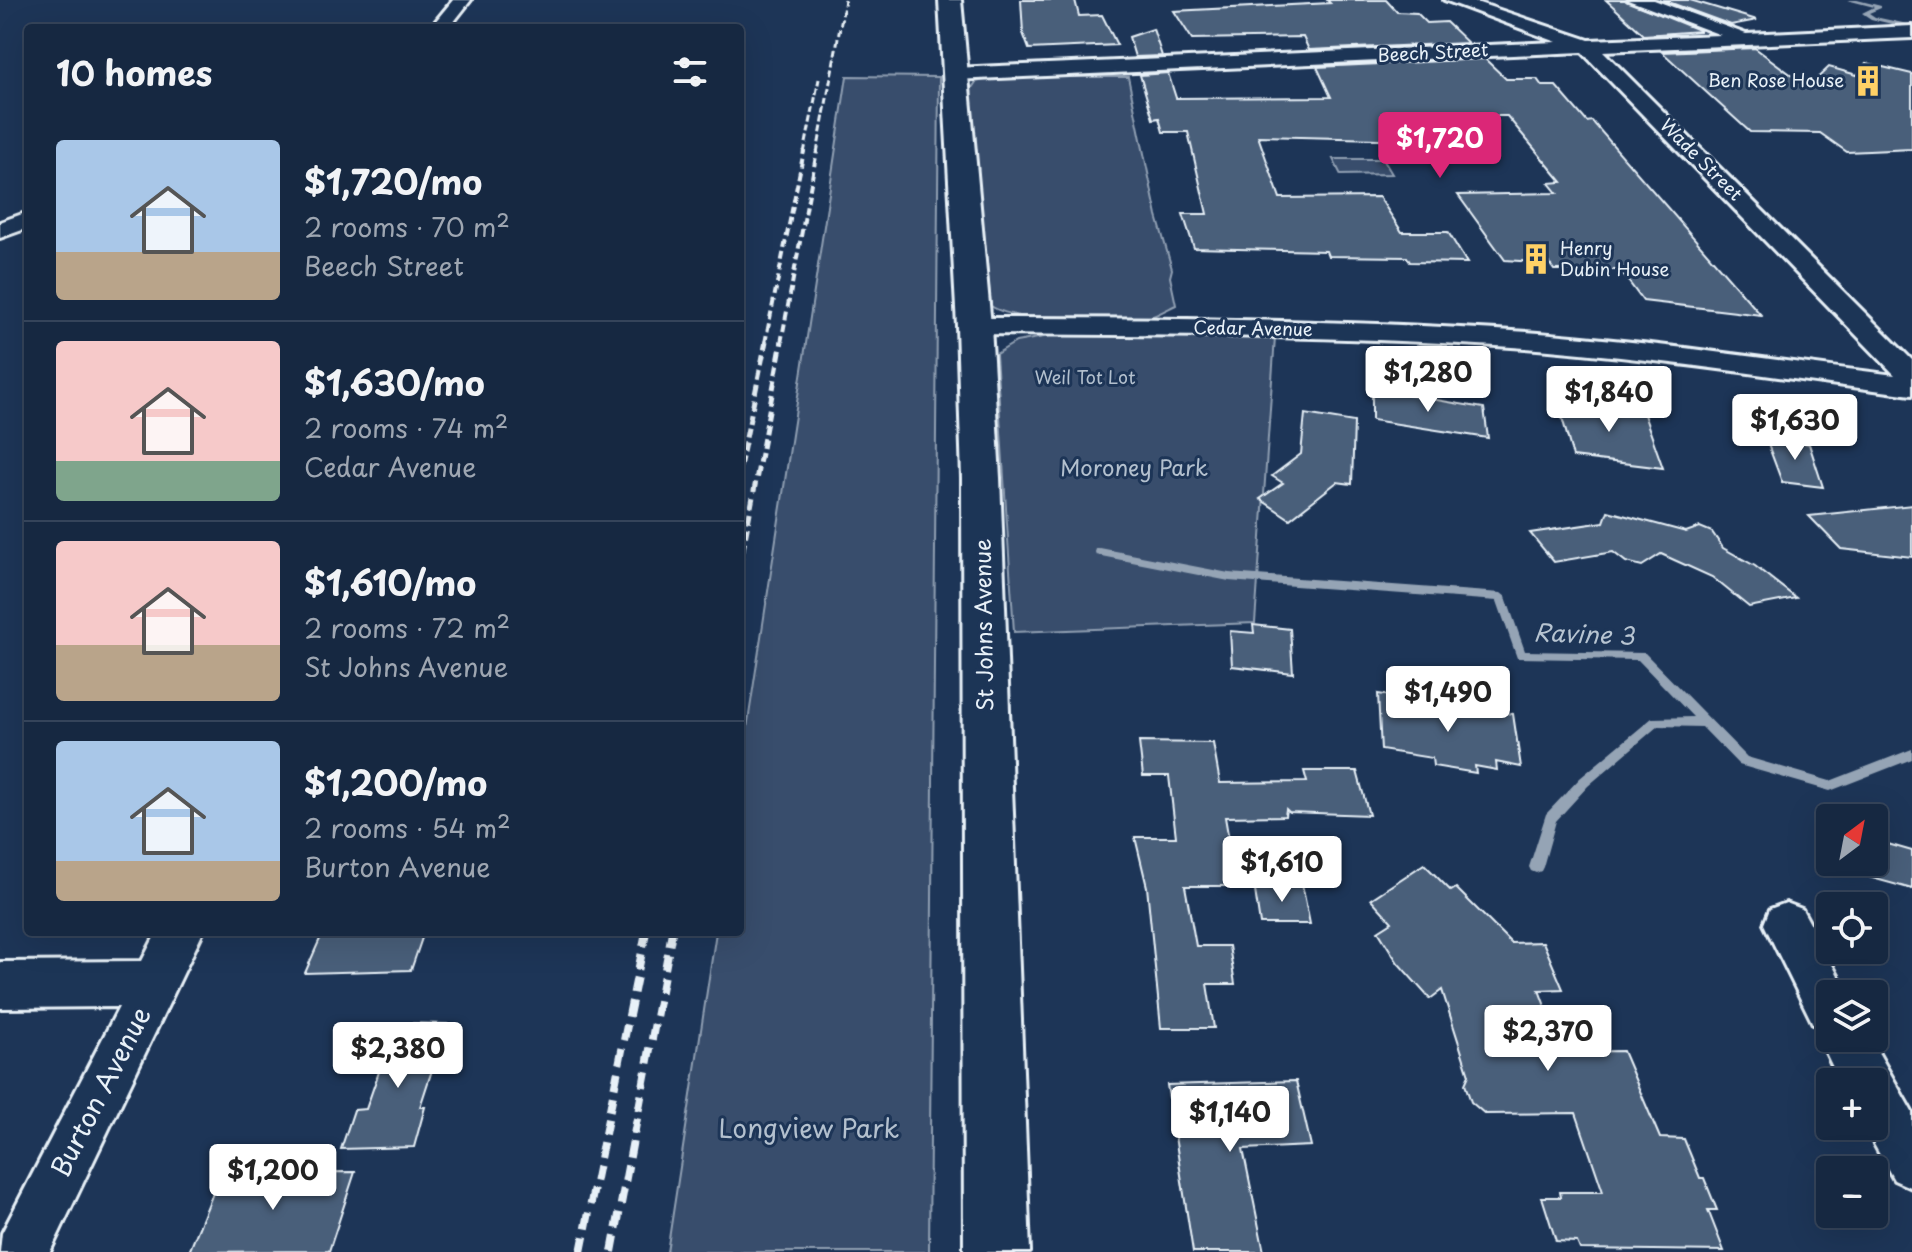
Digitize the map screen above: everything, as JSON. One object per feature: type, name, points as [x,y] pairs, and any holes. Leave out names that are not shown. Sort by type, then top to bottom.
[{"type":"street","points":[[442,24],[462,0]]},
{"type":"street","name":"St Johns Avenue","points":[[950,0],[974,326],[983,543],[997,1252]]},
{"type":"street","name":"Wade Street","points":[[1453,0],[1587,46],[1912,376]]},
{"type":"street","points":[[1637,0],[1718,25],[1745,39]]},
{"type":"street","name":"Beech Street","points":[[954,74],[1912,32]]},
{"type":"street","points":[[0,231],[24,221]]},
{"type":"street","name":"Cedar Avenue","points":[[974,326],[1249,327],[1496,338],[1596,346],[1912,386]]},
{"type":"street","points":[[1786,924],[1816,981]]},
{"type":"street","name":"Burton Avenue","points":[[21,1252],[179,936]]},
{"type":"street","points":[[0,985],[156,984]]},
{"type":"street","points":[[1888,1119],[1912,1162]]},
{"type":"green space","name":"Longview Park","points":[[847,76],[939,77],[929,1252],[667,1252],[715,936],[744,936],[744,748]]},
{"type":"green space","points":[[996,77],[1128,77],[1157,216],[1172,269],[1170,277],[1176,305],[1147,318],[1091,322],[1021,316],[991,306],[970,91],[976,82]]},
{"type":"green space","points":[[1333,159],[1383,159],[1392,174],[1341,175]]},
{"type":"green space","name":"Moroney Park","points":[[1055,335],[1275,337],[1255,623],[1014,632],[996,354],[1016,342]]},
{"type":"building","points":[[1021,0],[1075,0],[1079,16],[1102,15],[1117,45],[1029,49],[1023,33]]},
{"type":"building","points":[[1327,0],[1386,0],[1397,12],[1417,13],[1427,23],[1446,22],[1468,43],[1309,50],[1303,37],[1192,39],[1174,11],[1330,3]]},
{"type":"building","points":[[1606,0],[1625,0],[1701,31],[1644,35]]},
{"type":"building","points":[[1663,0],[1690,0],[1757,20],[1731,25]]},
{"type":"building","points":[[1153,29],[1162,56],[1135,57],[1129,37]]},
{"type":"building","points":[[1755,48],[1808,87],[1829,67],[1857,75],[1866,63],[1912,74],[1912,149],[1847,152],[1820,133],[1750,132],[1662,52]]},
{"type":"building","points":[[1485,59],[1506,79],[1537,79],[1542,86],[1556,86],[1587,122],[1592,121],[1761,315],[1643,301],[1620,270],[1554,270],[1549,263],[1505,260],[1458,195],[1557,193],[1549,183],[1562,182],[1507,116],[1403,116],[1417,140],[1258,136],[1280,198],[1379,197],[1402,232],[1448,232],[1467,263],[1410,262],[1407,257],[1328,256],[1326,251],[1194,248],[1183,214],[1207,214],[1188,132],[1163,132],[1159,118],[1153,119],[1140,75],[1168,73],[1176,98],[1331,97],[1317,67]]},
{"type":"building","points":[[1372,389],[1484,408],[1488,438],[1372,420]]},
{"type":"building","points":[[1557,399],[1642,409],[1663,468],[1573,457]]},
{"type":"building","points":[[1305,414],[1354,422],[1352,484],[1337,482],[1290,519],[1260,499],[1283,483],[1272,476],[1301,454]]},
{"type":"building","points":[[1776,438],[1809,444],[1823,487],[1782,482],[1766,439],[1777,441]]},
{"type":"building","points":[[1912,505],[1912,557],[1841,549],[1809,516]]},
{"type":"building","points":[[1608,511],[1686,532],[1700,527],[1712,532],[1723,548],[1755,566],[1796,598],[1749,607],[1712,577],[1661,554],[1642,566],[1626,562],[1613,552],[1554,562],[1530,533],[1604,522]]},
{"type":"building","points":[[1253,625],[1290,629],[1293,673],[1232,666],[1230,631],[1254,633]]},
{"type":"building","points":[[1378,694],[1513,714],[1521,767],[1496,762],[1497,770],[1475,766],[1476,773],[1433,766],[1432,758],[1381,750]]},
{"type":"building","points":[[1139,742],[1213,743],[1220,783],[1307,782],[1304,771],[1357,771],[1369,815],[1289,812],[1286,809],[1285,816],[1225,817],[1237,886],[1185,886],[1196,946],[1229,946],[1235,984],[1207,984],[1214,1028],[1161,1028],[1147,887],[1135,837],[1176,837],[1169,776],[1143,776]]},
{"type":"building","points":[[1888,844],[1912,851],[1912,889],[1865,876],[1888,876]]},
{"type":"building","points":[[1424,864],[1451,891],[1456,888],[1511,943],[1543,942],[1563,989],[1539,990],[1562,1052],[1623,1051],[1660,1138],[1684,1139],[1700,1178],[1704,1178],[1717,1210],[1708,1210],[1724,1251],[1580,1249],[1577,1242],[1556,1241],[1542,1197],[1561,1197],[1560,1192],[1603,1192],[1576,1113],[1485,1114],[1471,1102],[1465,1084],[1469,1075],[1442,990],[1430,999],[1398,963],[1378,931],[1392,922],[1371,899]]},
{"type":"building","points":[[1254,884],[1302,884],[1310,924],[1260,924]]},
{"type":"building","points":[[321,936],[423,936],[411,970],[305,973]]},
{"type":"building","points":[[396,1023],[447,1024],[420,1107],[425,1107],[414,1147],[341,1149],[354,1110],[366,1109]]},
{"type":"building","points":[[1296,1081],[1311,1146],[1243,1149],[1264,1252],[1193,1252],[1167,1085]]},
{"type":"building","points":[[355,1172],[329,1251],[189,1252],[221,1173]]},
{"type":"waterway","name":"Ravine 3","points":[[1850,0],[1879,7],[1865,13],[1873,18],[1912,27]]},
{"type":"waterway","name":"Ravine 3","points":[[1100,552],[1229,577],[1501,597],[1521,655],[1641,656],[1743,761],[1830,786],[1912,754]]},
{"type":"waterway","points":[[1536,867],[1550,818],[1584,782],[1656,721],[1705,722]]},
{"type":"railway","points":[[817,153],[845,0]]},
{"type":"railway","points":[[804,153],[819,79]]},
{"type":"railway","points":[[765,343],[804,151]]},
{"type":"railway","points":[[781,343],[817,151]]},
{"type":"railway","points":[[744,448],[766,341]]},
{"type":"railway","points":[[744,545],[782,341]]},
{"type":"railway","points":[[581,1252],[645,936]]},
{"type":"railway","points":[[612,1252],[671,936]]},
{"type":"place","name":"Ben Rose House","points":[[1868,81]]},
{"type":"place","name":"Henry Dubin House","points":[[1536,259]]},
{"type":"park label","name":"Weil Tot Lot","points":[[1085,378]]}]
